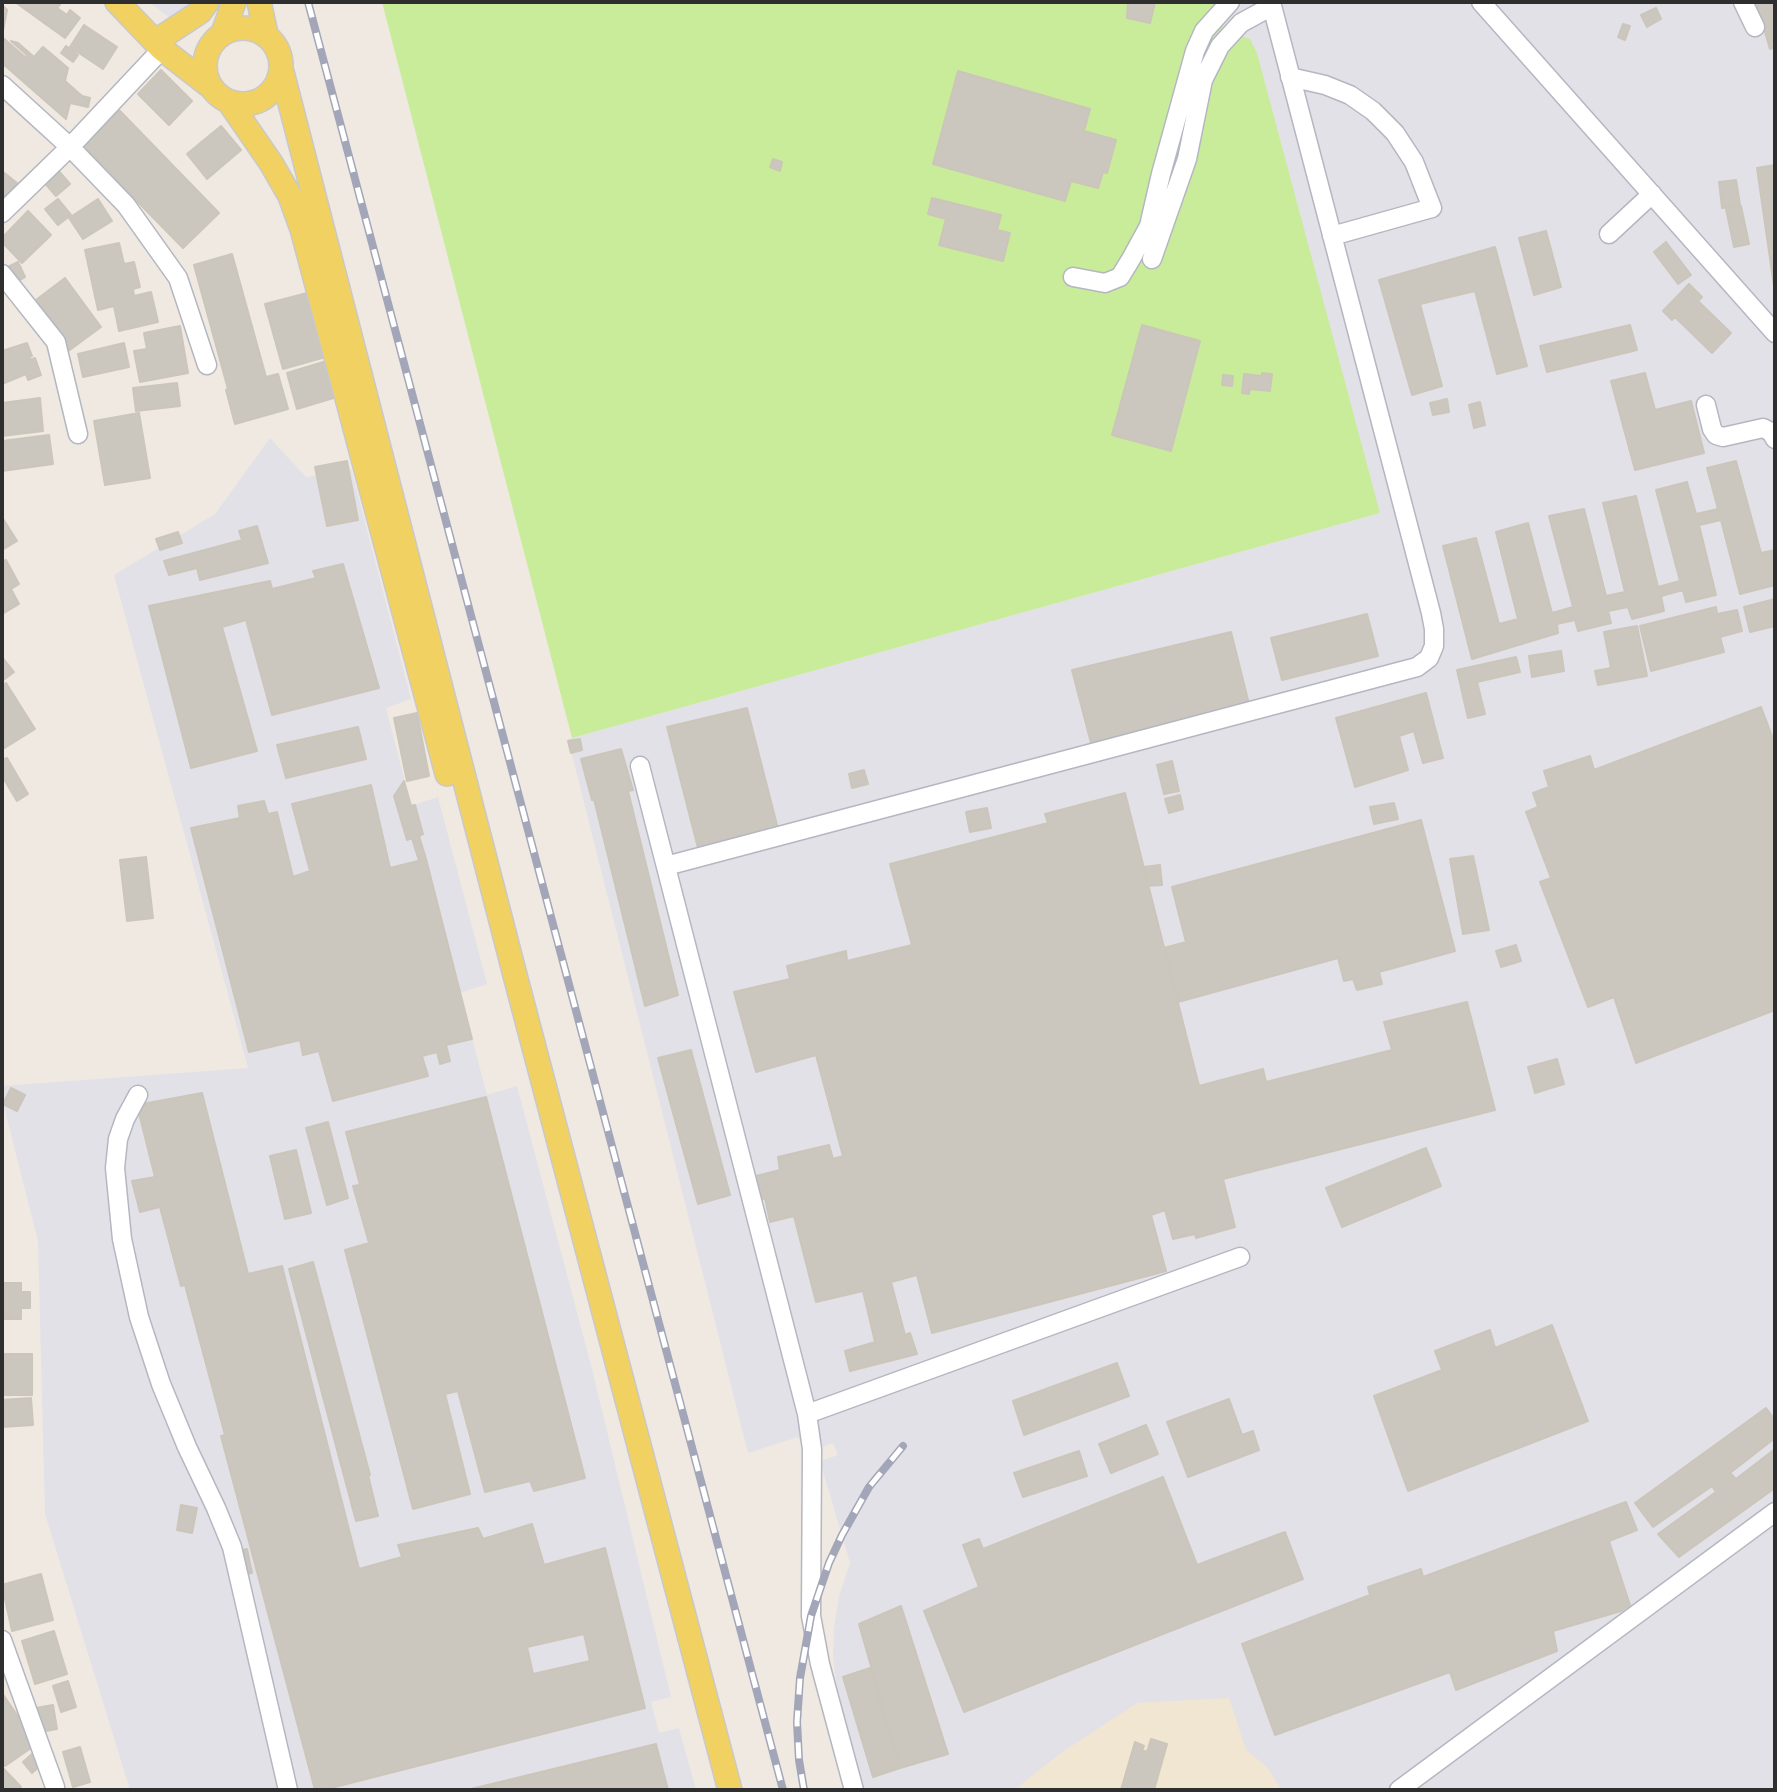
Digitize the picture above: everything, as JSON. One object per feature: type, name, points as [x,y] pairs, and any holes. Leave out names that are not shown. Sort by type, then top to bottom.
[{"type":"main road","points":[[117,2],[159,45],[229,102],[290,196],[302,229],[393,535],[523,1006],[730,1790]]},
{"type":"main road","points":[[159,45],[200,12],[207,2]]},
{"type":"main road","points":[[211,87],[205,67],[234,2]]},
{"type":"main road","points":[[259,2],[265,34],[279,50],[282,72],[393,535],[715,1790]]},
{"type":"main road","points":[[159,45],[217,40],[243,27],[265,34]]},
{"type":"main road","points":[[229,102],[243,105],[256,103],[268,96],[277,85],[282,72]]},
{"type":"street","points":[[1073,277],[1105,283],[1120,276],[1131,259],[1149,226],[1195,51],[1204,31],[1230,2]]},
{"type":"street","points":[[1482,2],[1775,333]]},
{"type":"street","points":[[1742,2],[1755,27]]},
{"type":"street","points":[[666,866],[1417,667],[1429,658],[1434,646],[1434,629],[1271,4],[1241,23],[1220,46],[1203,80],[1187,159],[1152,259]]},
{"type":"street","points":[[2,213],[70,147],[159,45]]},
{"type":"street","points":[[1290,76],[1350,95],[1373,111],[1395,133],[1414,162],[1432,208],[1332,236]]},
{"type":"street","points":[[2,85],[70,147],[126,205],[178,278],[207,365]]},
{"type":"street","points":[[1609,234],[1652,194]]},
{"type":"street","points":[[2,274],[56,342],[78,434]]},
{"type":"street","points":[[1706,405],[1716,435],[1763,428],[1772,432],[1775,439]]},
{"type":"street","points":[[640,766],[807,1414],[812,1449],[811,1616],[820,1664],[854,1790]]},
{"type":"street","points":[[138,1095],[118,1139],[115,1168],[122,1240],[136,1304],[161,1384],[232,1547],[288,1790]]},
{"type":"street","points":[[807,1414],[1240,1257]]},
{"type":"street","points":[[1399,1790],[1775,1512]]},
{"type":"street","points":[[2,1640],[55,1787]]},
{"type":"shaded area","points":[[149,2],[192,2],[174,21]]},
{"type":"shaded area","points":[[1218,2],[1775,2],[1775,1790],[864,1790],[837,1688],[833,1658],[839,1596],[850,1563],[820,1461],[838,1455],[833,1443],[805,1453],[798,1437],[748,1453],[568,739],[1380,513],[1224,29],[1214,6]]},
{"type":"shaded area","points":[[270,438],[306,477],[351,469],[411,699],[386,708],[411,806],[438,797],[487,984],[460,993],[487,1095],[517,1086],[592,1369],[671,1697],[651,1702],[659,1733],[679,1728],[696,1790],[130,1790],[45,1514],[38,1241],[2,1099],[2,1086],[248,1068],[114,575],[215,514]]},
{"type":"shaded area","points":[[1229,1698],[1246,1750],[1266,1766],[1282,1790],[1014,1790],[1061,1753],[1137,1703]]},
{"type":"green space","points":[[382,2],[1218,2],[1214,6],[1224,29],[1250,39],[1257,53],[1380,513],[572,738]]},
{"type":"building","points":[[15,2],[62,2],[57,8],[67,15],[70,10],[80,18],[65,38]]},
{"type":"building","points":[[1128,2],[1155,2],[1150,23],[1127,18]]},
{"type":"building","points":[[1756,2],[1775,2],[1775,47],[1770,49]]},
{"type":"building","points":[[2,5],[7,10],[2,36]]},
{"type":"building","points":[[1656,8],[1661,19],[1647,27],[1641,15]]},
{"type":"building","points":[[1623,24],[1630,26],[1625,40],[1618,37]]},
{"type":"building","points":[[84,25],[117,47],[103,69],[70,47]]},
{"type":"building","points":[[2,37],[25,57],[27,55],[11,41],[18,43],[34,57],[43,47],[68,68],[65,81],[82,96],[90,98],[88,107],[70,103],[66,119],[2,63]]},
{"type":"building","points":[[66,46],[78,55],[73,62],[61,53]]},
{"type":"building","points":[[161,70],[192,101],[169,125],[138,94]]},
{"type":"building","points":[[958,71],[1090,109],[1084,131],[1116,140],[1107,173],[1103,172],[1098,188],[1071,181],[1065,201],[933,164]]},
{"type":"building","points":[[119,110],[219,213],[183,248],[83,146]]},
{"type":"building","points":[[221,126],[241,150],[207,179],[187,154]]},
{"type":"building","points":[[773,159],[782,162],[780,171],[770,167]]},
{"type":"building","points":[[1775,165],[1775,286],[1774,286],[1757,168]]},
{"type":"building","points":[[57,169],[70,184],[56,196],[43,181]]},
{"type":"building","points":[[2,171],[17,183],[2,201]]},
{"type":"building","points":[[1736,180],[1740,205],[1722,208],[1719,182]]},
{"type":"building","points":[[932,198],[1001,215],[997,230],[1010,233],[1003,261],[939,245],[946,219],[928,214]]},
{"type":"building","points":[[58,199],[71,215],[58,225],[45,209]]},
{"type":"building","points":[[98,199],[112,221],[83,239],[69,218]]},
{"type":"building","points":[[1741,206],[1749,244],[1734,247],[1726,209]]},
{"type":"building","points":[[28,211],[51,235],[22,263],[2,242],[2,238]]},
{"type":"building","points":[[1546,231],[1561,287],[1534,295],[1519,238]]},
{"type":"building","points":[[1666,242],[1691,275],[1678,284],[1654,252]]},
{"type":"building","points":[[119,243],[124,264],[134,262],[140,287],[133,289],[134,296],[151,292],[158,322],[119,331],[114,306],[98,310],[85,250]]},
{"type":"building","points":[[1495,247],[1527,366],[1497,374],[1475,291],[1420,304],[1442,386],[1412,395],[1379,280]]},
{"type":"building","points":[[232,254],[266,377],[278,374],[288,409],[235,424],[194,265]]},
{"type":"building","points":[[18,262],[25,277],[14,283],[6,268]]},
{"type":"building","points":[[65,278],[101,327],[67,352],[32,303]]},
{"type":"building","points":[[1689,284],[1702,297],[1698,301],[1731,333],[1712,353],[1675,317],[1672,320],[1663,311]]},
{"type":"building","points":[[311,292],[329,356],[283,369],[265,304]]},
{"type":"building","points":[[1142,325],[1200,341],[1171,451],[1112,435]]},
{"type":"building","points":[[1630,325],[1637,350],[1547,372],[1540,346]]},
{"type":"building","points":[[180,326],[188,373],[140,382],[134,351],[147,349],[144,333]]},
{"type":"building","points":[[27,343],[32,356],[29,357],[31,360],[35,358],[41,375],[28,380],[26,374],[2,384],[2,351]]},
{"type":"building","points":[[124,343],[129,367],[83,377],[78,354]]},
{"type":"building","points":[[330,360],[340,396],[297,409],[287,373]]},
{"type":"building","points":[[1262,373],[1272,374],[1270,391],[1250,389],[1249,394],[1242,393],[1244,374],[1262,376]]},
{"type":"building","points":[[1645,373],[1655,410],[1691,401],[1704,453],[1635,470],[1611,381]]},
{"type":"building","points":[[1223,375],[1233,376],[1232,386],[1222,385]]},
{"type":"building","points":[[177,383],[180,406],[136,411],[133,388]]},
{"type":"building","points":[[40,398],[43,431],[2,436],[2,403]]},
{"type":"building","points":[[1447,399],[1449,412],[1433,415],[1430,403]]},
{"type":"building","points":[[1480,402],[1485,425],[1474,428],[1469,405]]},
{"type":"building","points":[[139,413],[150,478],[105,485],[94,421]]},
{"type":"building","points":[[49,435],[53,464],[2,471],[2,441]]},
{"type":"building","points":[[347,461],[358,520],[327,526],[315,467]]},
{"type":"building","points":[[1736,461],[1761,553],[1775,550],[1775,585],[1740,594],[1721,520],[1699,525],[1716,595],[1686,602],[1683,590],[1661,596],[1664,611],[1632,619],[1628,607],[1608,611],[1611,623],[1578,631],[1575,620],[1557,624],[1558,633],[1472,659],[1443,546],[1476,538],[1499,624],[1518,619],[1496,532],[1528,523],[1552,613],[1573,607],[1549,516],[1584,509],[1606,596],[1625,592],[1603,503],[1636,496],[1658,587],[1680,581],[1656,490],[1687,482],[1696,514],[1718,509],[1707,468]]},
{"type":"building","points":[[2,517],[17,541],[2,550]]},
{"type":"building","points":[[257,526],[268,563],[200,580],[197,568],[169,575],[164,561],[242,540],[239,531]]},
{"type":"building","points":[[178,532],[182,543],[160,550],[156,539]]},
{"type":"building","points":[[6,560],[19,584],[11,589],[19,604],[4,613],[2,562]]},
{"type":"building","points":[[343,564],[379,688],[272,715],[246,620],[222,627],[257,751],[191,768],[149,606],[270,581],[272,589],[316,578],[313,571]]},
{"type":"building","points":[[1775,599],[1775,626],[1750,632],[1744,607]]},
{"type":"building","points":[[1716,607],[1717,614],[1737,610],[1742,631],[1720,637],[1724,652],[1651,671],[1640,626]]},
{"type":"building","points":[[1367,614],[1378,656],[1282,680],[1271,638]]},
{"type":"building","points":[[1637,626],[1647,676],[1598,685],[1595,671],[1611,668],[1604,632]]},
{"type":"building","points":[[1231,632],[1249,704],[1091,743],[1072,670]]},
{"type":"building","points":[[1561,651],[1564,671],[1532,677],[1529,656]]},
{"type":"building","points":[[2,657],[14,672],[2,681]]},
{"type":"building","points":[[1516,657],[1520,672],[1477,682],[1485,714],[1468,718],[1457,670]]},
{"type":"building","points":[[6,683],[35,729],[3,749],[2,686]]},
{"type":"building","points":[[1426,693],[1443,758],[1423,763],[1414,731],[1399,736],[1408,770],[1355,787],[1336,718]]},
{"type":"building","points":[[1761,707],[1775,744],[1775,1010],[1636,1063],[1614,997],[1588,1007],[1540,882],[1551,878],[1526,812],[1538,807],[1533,793],[1549,787],[1544,771],[1590,756],[1594,770]]},
{"type":"building","points":[[747,708],[778,829],[698,848],[667,727]]},
{"type":"building","points":[[417,713],[429,776],[407,781],[394,718]]},
{"type":"building","points":[[358,727],[366,759],[286,778],[277,745]]},
{"type":"building","points":[[580,739],[582,750],[571,753],[568,741]]},
{"type":"building","points":[[621,749],[633,790],[628,791],[678,995],[645,1006],[594,799],[592,800],[581,759]]},
{"type":"building","points":[[7,758],[28,794],[17,801],[2,776],[2,760]]},
{"type":"building","points":[[1172,761],[1179,791],[1164,794],[1157,765]]},
{"type":"building","points":[[864,770],[868,784],[852,788],[849,774]]},
{"type":"building","points":[[404,781],[411,806],[415,805],[423,834],[419,836],[426,859],[419,861],[412,838],[407,840],[394,796]]},
{"type":"building","points":[[371,785],[390,868],[426,859],[472,1039],[446,1045],[450,1061],[440,1064],[437,1052],[422,1056],[428,1076],[333,1101],[319,1051],[303,1055],[300,1040],[249,1052],[191,828],[240,818],[238,806],[264,801],[268,814],[277,812],[293,877],[310,871],[292,804]]},
{"type":"building","points":[[1125,793],[1199,1086],[1263,1069],[1266,1082],[1392,1050],[1384,1022],[1467,1002],[1495,1110],[1223,1179],[1235,1227],[1196,1238],[1195,1234],[1173,1239],[1165,1210],[1151,1215],[1166,1271],[932,1333],[917,1275],[891,1282],[905,1335],[910,1333],[917,1354],[850,1371],[845,1351],[875,1342],[863,1291],[816,1302],[794,1216],[770,1222],[765,1198],[758,1200],[752,1177],[780,1170],[778,1157],[829,1145],[833,1159],[843,1156],[816,1055],[756,1072],[734,992],[790,979],[787,966],[846,951],[847,961],[912,945],[890,864],[1048,823],[1045,814]]},
{"type":"building","points":[[1180,795],[1183,809],[1169,813],[1165,799]]},
{"type":"building","points":[[1394,803],[1398,819],[1374,824],[1370,807]]},
{"type":"building","points":[[987,808],[991,828],[970,832],[966,812]]},
{"type":"building","points":[[1421,820],[1455,951],[1379,972],[1382,984],[1357,990],[1353,979],[1344,981],[1338,958],[1178,1002],[1164,948],[1186,942],[1172,887]]},
{"type":"building","points":[[1473,856],[1489,930],[1463,934],[1450,859]]},
{"type":"building","points":[[146,857],[153,918],[127,921],[120,860]]},
{"type":"building","points":[[1160,865],[1162,885],[1146,886],[1144,867]]},
{"type":"building","points":[[1516,945],[1521,961],[1501,967],[1496,951]]},
{"type":"building","points":[[691,1050],[730,1195],[698,1204],[658,1058]]},
{"type":"building","points":[[1557,1059],[1564,1084],[1535,1093],[1528,1067]]},
{"type":"building","points":[[11,1088],[25,1095],[17,1111],[3,1104]]},
{"type":"building","points":[[202,1093],[248,1274],[282,1266],[359,1569],[402,1557],[398,1545],[478,1528],[483,1539],[532,1524],[544,1565],[605,1548],[645,1708],[315,1790],[221,1436],[225,1435],[185,1285],[181,1286],[160,1207],[140,1212],[132,1181],[155,1177],[137,1105]]},
{"type":"building","points":[[486,1097],[585,1478],[534,1491],[530,1481],[485,1492],[458,1391],[445,1394],[470,1494],[413,1509],[345,1250],[369,1243],[353,1186],[360,1185],[346,1132]]},
{"type":"building","points":[[328,1122],[348,1198],[327,1205],[306,1128]]},
{"type":"building","points":[[1426,1148],[1441,1186],[1342,1227],[1326,1188]]},
{"type":"building","points":[[296,1150],[311,1213],[285,1219],[270,1156]]},
{"type":"building","points":[[313,1262],[370,1475],[378,1516],[356,1521],[289,1269]]},
{"type":"building","points":[[2,1283],[21,1283],[21,1292],[30,1292],[30,1308],[21,1308],[21,1319],[2,1319]]},
{"type":"building","points":[[1552,1325],[1588,1421],[1408,1491],[1374,1396],[1442,1370],[1435,1351],[1490,1330],[1495,1348]]},
{"type":"building","points":[[5,1354],[32,1354],[32,1395],[5,1395]]},
{"type":"building","points":[[1117,1363],[1129,1396],[1024,1435],[1013,1401]]},
{"type":"building","points":[[31,1398],[33,1425],[2,1427],[2,1400]]},
{"type":"building","points":[[1229,1399],[1242,1435],[1253,1431],[1259,1450],[1188,1477],[1167,1422]]},
{"type":"building","points":[[1766,1408],[1775,1420],[1775,1438],[1730,1473],[1736,1479],[1775,1449],[1775,1488],[1679,1557],[1658,1534],[1716,1492],[1712,1486],[1653,1527],[1635,1503]]},
{"type":"building","points":[[1146,1425],[1158,1454],[1111,1473],[1099,1444]]},
{"type":"building","points":[[1079,1451],[1087,1476],[1023,1497],[1014,1473]]},
{"type":"building","points":[[1163,1477],[1197,1565],[1285,1532],[1303,1579],[964,1712],[924,1611],[979,1587],[963,1545],[979,1539],[983,1549]]},
{"type":"building","points":[[1626,1502],[1637,1530],[1609,1541],[1630,1605],[1621,1611],[1553,1631],[1557,1651],[1456,1690],[1450,1672],[1275,1735],[1242,1644],[1370,1595],[1368,1587],[1421,1569],[1423,1577]]},
{"type":"building","points":[[181,1505],[197,1508],[192,1533],[177,1530]]},
{"type":"building","points":[[247,1549],[252,1573],[242,1575],[237,1551]]},
{"type":"building","points":[[41,1574],[53,1620],[12,1631],[2,1585]]},
{"type":"building","points":[[901,1606],[948,1754],[900,1768],[859,1624]]},
{"type":"building","points":[[54,1631],[67,1674],[35,1684],[22,1641]]},
{"type":"building","points":[[584,1634],[590,1661],[533,1674],[527,1647]]},
{"type":"building","points":[[870,1668],[900,1768],[873,1777],[843,1677]]},
{"type":"building","points":[[68,1681],[76,1707],[61,1712],[53,1686]]},
{"type":"building","points":[[2,1693],[37,1744],[5,1766],[2,1761]]},
{"type":"building","points":[[53,1705],[57,1729],[40,1732],[36,1708]]},
{"type":"building","points":[[1151,1739],[1167,1744],[1154,1790],[1121,1790],[1135,1742],[1144,1746],[1142,1750],[1147,1752]]},
{"type":"building","points":[[656,1744],[668,1790],[467,1790]]},
{"type":"building","points":[[80,1747],[90,1782],[73,1787],[63,1752]]},
{"type":"building","points":[[32,1754],[41,1765],[32,1773],[23,1762]]},
{"type":"building","points":[[2,1767],[21,1787],[18,1790],[2,1790]]},
{"type":"railway","points":[[308,2],[783,1790]]},
{"type":"railway","points":[[804,1790],[797,1722],[800,1678],[811,1616],[829,1563],[842,1535],[869,1487],[903,1446]]}]
